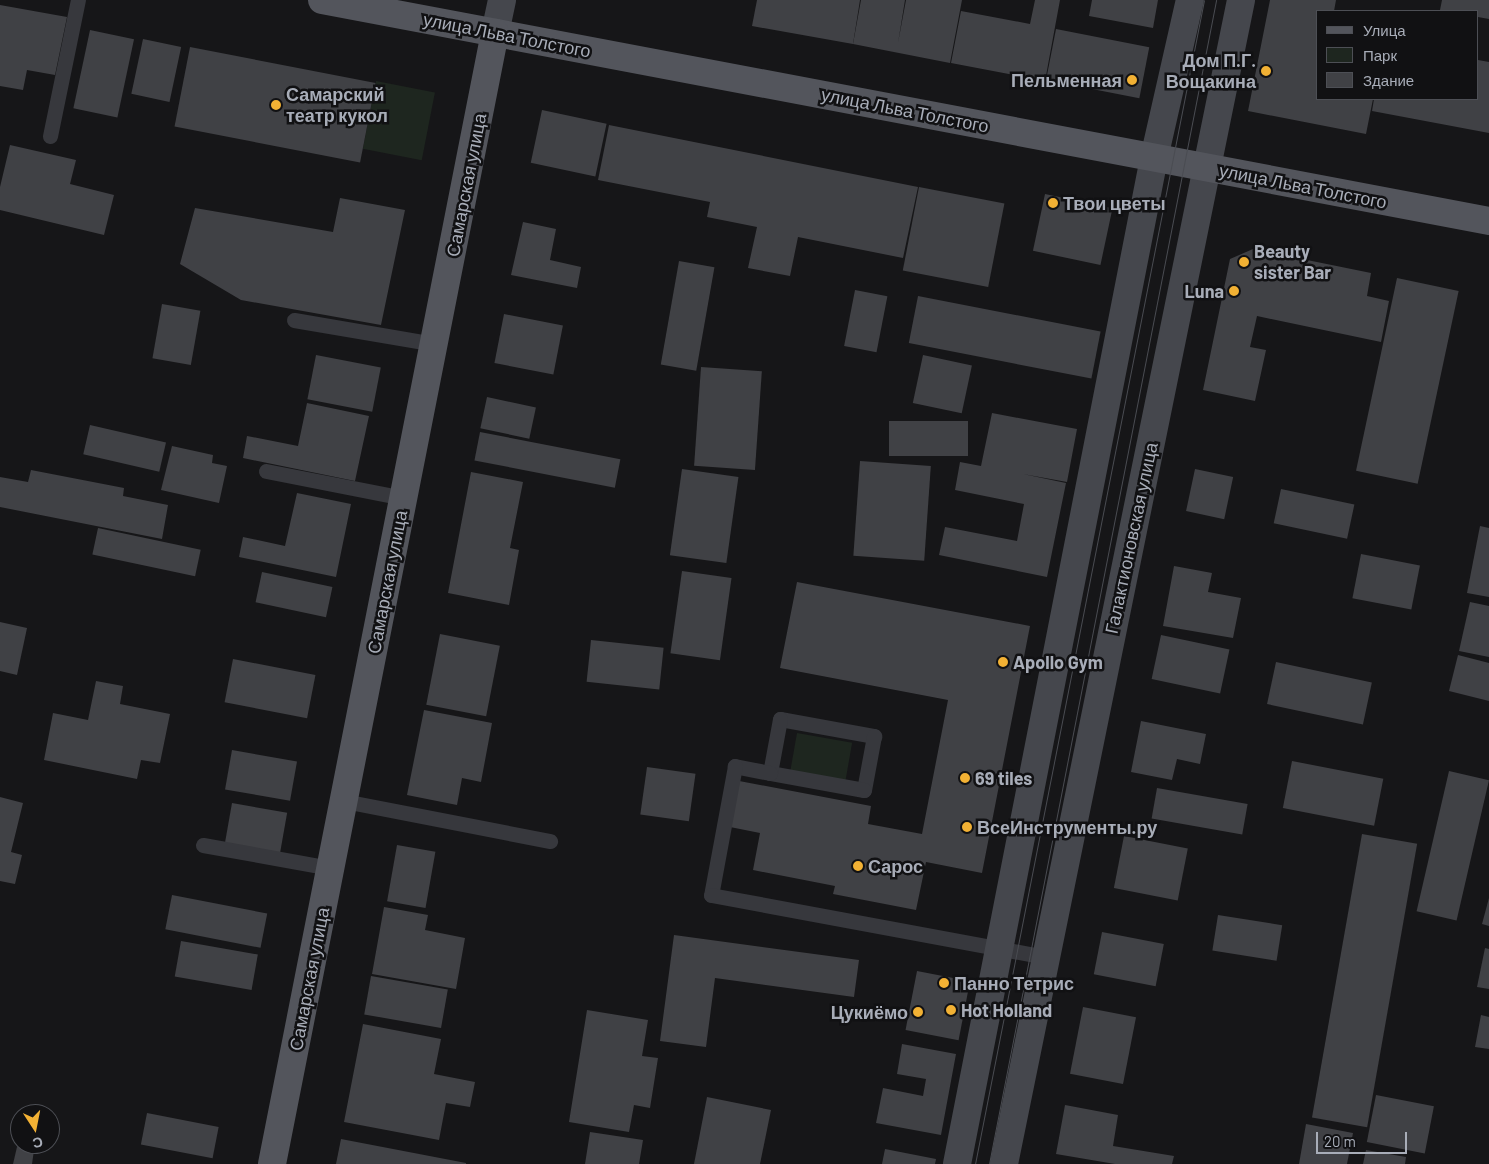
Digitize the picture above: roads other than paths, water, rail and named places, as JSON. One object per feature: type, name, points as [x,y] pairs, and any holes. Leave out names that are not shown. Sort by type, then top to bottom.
[{"type":"main road","name":"улица Льва Толстого","points":[[322,0],[1489,221]]},
{"type":"main road","name":"Самарская улица","points":[[272,1164],[502,0]]},
{"type":"main road","points":[[957,1164],[1154,158],[1190,0]]},
{"type":"main road","name":"Галактионовская улица","points":[[1004,1164],[1241,0]]},
{"type":"lane","points":[[50,136],[78,0]]},
{"type":"lane","points":[[294,320],[434,344]]},
{"type":"lane","points":[[266,471],[404,498]]},
{"type":"lane","points":[[770,772],[780,719],[874,736],[864,790],[735,766],[711,895],[1046,957]]},
{"type":"lane","points":[[344,801],[550,841]]},
{"type":"lane","points":[[203,845],[331,868]]},
{"type":"tram line","points":[[975,1164],[1204,0]]},
{"type":"tram line","points":[[989,1164],[1216,0]]},
{"type":"place","name":"Дом П.Г. Вощакина","points":[[1266,71]]},
{"type":"place","name":"Пельменная","points":[[1132,80]]},
{"type":"place","name":"Самарский театр кукол","points":[[276,105]]},
{"type":"place","name":"Твои цветы","points":[[1053,203]]},
{"type":"place","name":"Beauty sister Bar","points":[[1244,262]]},
{"type":"place","name":"Luna","points":[[1234,291]]},
{"type":"place","name":"Apollo Gym","points":[[1003,662]]},
{"type":"place","name":"69 tiles","points":[[965,778]]},
{"type":"place","name":"ВсеИнструменты.ру","points":[[967,827]]},
{"type":"place","name":"Сарос","points":[[858,866]]},
{"type":"place","name":"Панно Тетрис","points":[[944,983]]},
{"type":"place","name":"Hot Holland","points":[[951,1010]]},
{"type":"place","name":"Цукиёмо","points":[[918,1012]]}]
